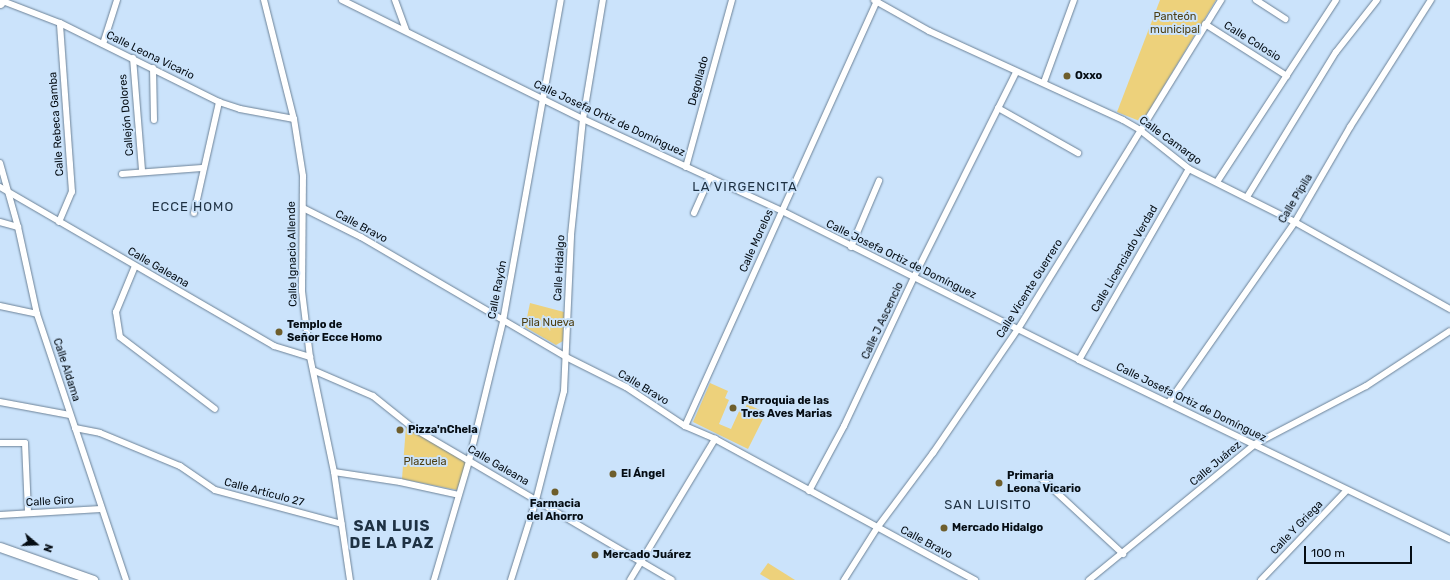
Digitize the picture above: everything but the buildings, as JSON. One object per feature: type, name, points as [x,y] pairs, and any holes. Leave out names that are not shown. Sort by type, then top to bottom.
[{"type":"street","points":[[103,44],[117,0]]},
{"type":"street","name":"Calle Ignacio Allende","points":[[264,0],[294,119],[303,176],[302,291],[310,357],[315,371],[334,472],[350,580]]},
{"type":"street","name":"Calle Josefa Ortiz de Domínguez","points":[[342,0],[406,30],[542,100],[782,211],[851,247],[1079,360],[1169,402],[1450,539]]},
{"type":"street","points":[[395,0],[406,30]]},
{"type":"street","name":"Calle Rayón","points":[[434,580],[469,461],[503,321],[561,0]]},
{"type":"street","name":"Calle Hidalgo","points":[[511,580],[536,500],[564,391],[571,235],[583,119],[603,0]]},
{"type":"street","name":"Degollado","points":[[686,167],[732,0]]},
{"type":"street","name":"Calle Camargo","points":[[876,0],[929,32],[1016,72],[1044,82],[1140,130],[1189,169],[1295,222],[1450,309]]},
{"type":"street","name":"Calle Morelos","points":[[685,426],[876,0]]},
{"type":"street","points":[[1044,82],[1074,0]]},
{"type":"street","name":"Calle Vicente Guerrero","points":[[844,580],[877,528],[933,453],[1018,329],[1221,0]]},
{"type":"street","points":[[1256,0],[1285,19]]},
{"type":"street","points":[[1217,182],[1336,0]]},
{"type":"street","points":[[1247,197],[1336,52],[1377,0]]},
{"type":"street","name":"Calle Pípila","points":[[1169,402],[1295,222],[1350,127],[1431,0]]},
{"type":"street","name":"Calle Leona Vicario","points":[[1,1],[60,23],[219,102],[240,109],[294,119]]},
{"type":"street","name":"Calle Rebeca Gamba","points":[[59,222],[72,192],[60,23]]},
{"type":"street","name":"Calle Colosio","points":[[1205,24],[1287,76]]},
{"type":"street","name":"Callejón Dolores","points":[[133,58],[142,170]]},
{"type":"street","points":[[153,68],[154,120]]},
{"type":"street","name":"Calle J Ascencio","points":[[809,491],[844,426],[914,278],[1016,72]]},
{"type":"street","points":[[194,213],[202,168],[219,102]]},
{"type":"street","points":[[998,108],[1078,153]]},
{"type":"street","name":"Calle Aldama","points":[[0,163],[18,227],[37,314],[126,580]]},
{"type":"street","points":[[122,174],[142,170],[202,168]]},
{"type":"street","name":"Calle Licenciado Verdad","points":[[1079,360],[1189,169]]},
{"type":"street","points":[[694,213],[710,177]]},
{"type":"street","points":[[851,247],[879,181]]},
{"type":"street","name":"Calle Galeana","points":[[0,186],[59,222],[274,346],[310,357]]},
{"type":"street","name":"Calle Bravo","points":[[302,208],[361,237],[503,321],[626,387],[685,426],[715,438],[809,491],[975,580]]},
{"type":"street","points":[[0,222],[18,227]]},
{"type":"street","points":[[135,266],[116,312],[120,336],[216,409]]},
{"type":"street","points":[[0,306],[37,314]]},
{"type":"street","name":"Calle Juárez","points":[[1089,580],[1123,554],[1255,444],[1366,386],[1450,331]]},
{"type":"street","name":"Calle Galeana","points":[[315,371],[373,396],[413,428],[672,580]]},
{"type":"street","points":[[0,402],[70,414]]},
{"type":"street","name":"Calle Artículo 27","points":[[75,428],[100,433],[180,466],[215,490],[342,524]]},
{"type":"street","points":[[630,580],[715,438]]},
{"type":"street","points":[[0,443],[24,443],[28,513]]},
{"type":"street","points":[[334,472],[400,482],[459,495]]},
{"type":"street","points":[[1041,478],[1123,554]]},
{"type":"street","name":"Calle Y Griega","points":[[1261,580],[1347,490]]},
{"type":"street","name":"Calle Giro","points":[[0,515],[101,509]]},
{"type":"street","points":[[0,547],[92,580]]},
{"type":"green space","name":"Panteón municipal","points":[[1160,0],[1216,0],[1142,122],[1117,112]]},
{"type":"green space","name":"Pila Nueva","points":[[530,303],[564,312],[563,341],[556,345],[525,327]]},
{"type":"green space","points":[[710,383],[728,391],[725,398],[729,400],[719,424],[731,429],[741,407],[745,409],[747,404],[766,413],[748,449],[693,422]]},
{"type":"green space","name":"Plazuela","points":[[406,426],[467,462],[457,490],[402,479]]},
{"type":"green space","points":[[768,563],[795,580],[770,580],[760,574]]},
{"type":"place","name":"Oxxo","points":[[1067,76]]},
{"type":"place","name":"Templo de Señor Ecce Homo","points":[[279,332]]},
{"type":"place","name":"Parroquia de las Tres Aves Marias","points":[[733,408]]},
{"type":"place","name":"Pizza'nChela","points":[[400,430]]},
{"type":"place","name":"El Ángel","points":[[613,474]]},
{"type":"place","name":"Primaria Leona Vicario","points":[[999,483]]},
{"type":"place","name":"Farmacia del Ahorro","points":[[555,492]]},
{"type":"place","name":"Mercado Hidalgo","points":[[944,528]]},
{"type":"place","name":"Mercado Juárez","points":[[595,555]]},
{"type":"district","name":"LA VIRGENCITA","points":[[745,187]]},
{"type":"district","name":"ECCE HOMO","points":[[193,207]]},
{"type":"district","name":"SAN LUISITO","points":[[988,505]]},
{"type":"district","name":"SAN LUIS DE LA PAZ","points":[[392,534]]}]
